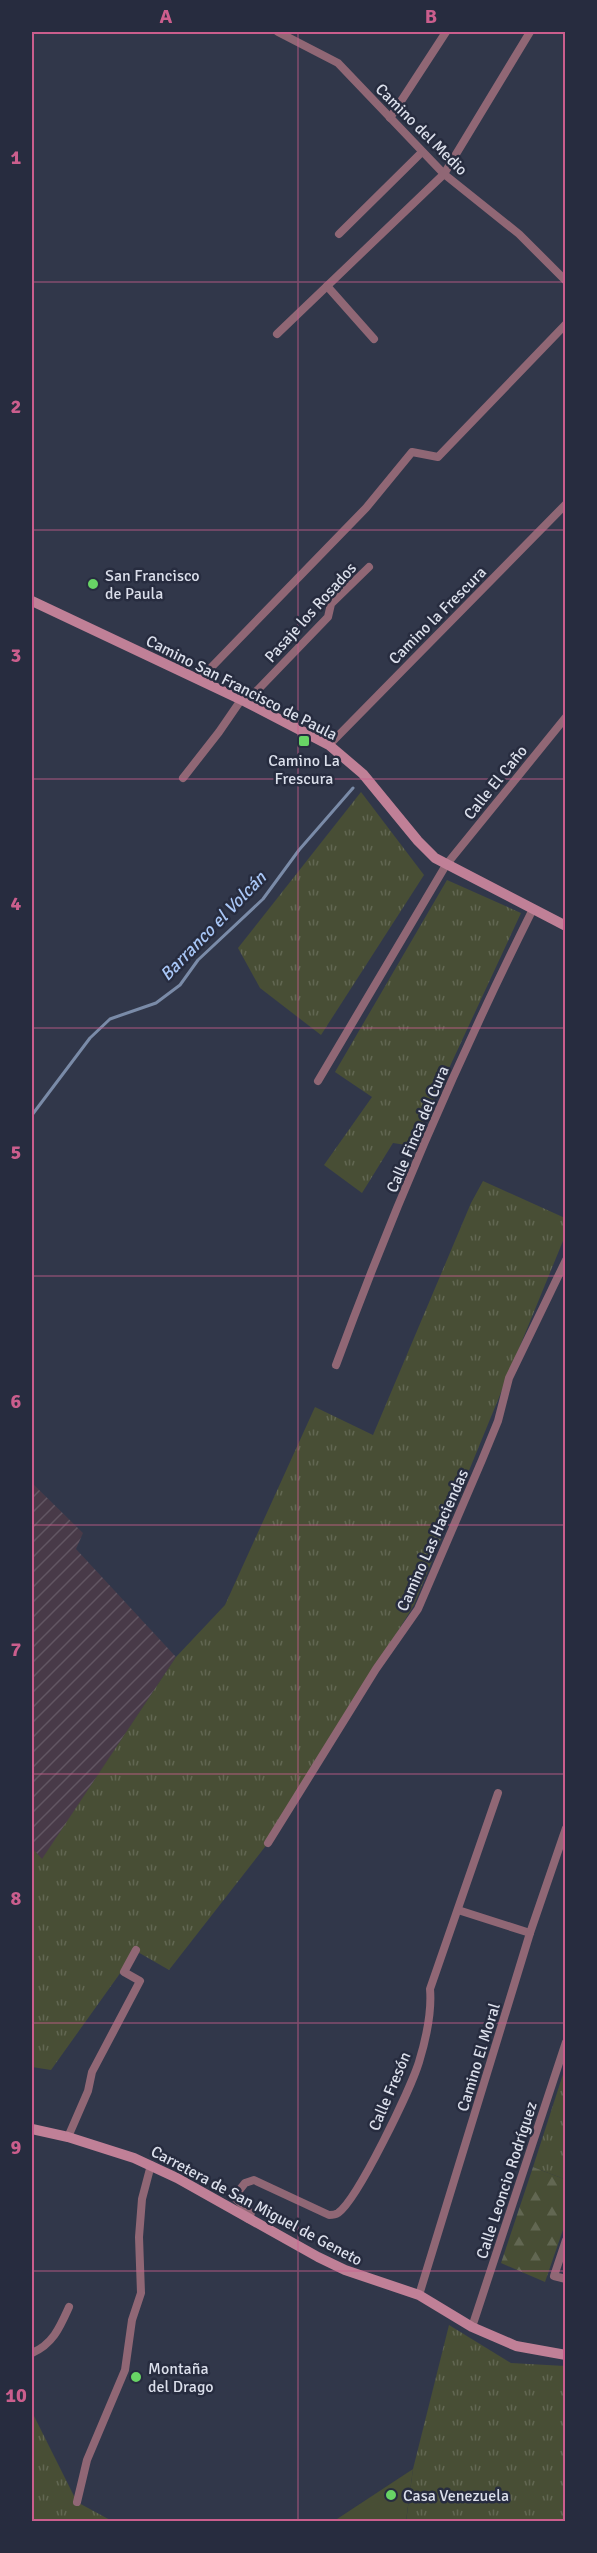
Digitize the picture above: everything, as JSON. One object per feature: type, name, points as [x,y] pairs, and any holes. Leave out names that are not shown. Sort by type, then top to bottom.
[{"type":"main road","name":"Camino San Francisco de Paula","points":[[32,601],[243,701],[329,745],[363,774],[418,841],[446,866],[566,926]]},
{"type":"main road","name":"Carretera de San Miguel de Geneto","points":[[32,2129],[68,2137],[151,2165],[345,2270],[419,2295],[472,2327],[516,2346],[566,2355]]},
{"type":"street","name":"Camino del Medio","points":[[278,32],[338,63],[444,174],[519,234],[566,281]]},
{"type":"street","points":[[390,118],[446,32]]},
{"type":"street","points":[[277,334],[444,174],[530,32]]},
{"type":"street","points":[[339,234],[422,152]]},
{"type":"street","points":[[327,286],[374,339]]},
{"type":"street","points":[[199,680],[366,508],[412,452],[438,457],[566,324]]},
{"type":"street","name":"Camino la Frescura","points":[[329,745],[566,504]]},
{"type":"street","name":"Pasaje los Rosados","points":[[183,778],[243,701],[328,617],[331,604],[369,567]]},
{"type":"street","name":"Calle El Caño","points":[[318,1081],[446,866],[566,717]]},
{"type":"street","name":"Calle Finca del Cura","points":[[336,1365],[365,1287],[450,1086],[533,909]]},
{"type":"street","name":"Camino Las Haciendas","points":[[268,1843],[376,1669],[418,1609],[498,1421],[509,1378],[566,1260]]},
{"type":"street","name":"Calle Fresón","points":[[248,2219],[251,2213],[234,2197],[246,2183],[254,2180],[329,2216],[340,2212],[365,2176],[407,2093],[419,2062],[432,2005],[430,1989],[498,1793]]},
{"type":"street","name":"Camino El Moral","points":[[419,2295],[530,1933],[566,1828]]},
{"type":"street","points":[[458,1910],[530,1933]]},
{"type":"street","points":[[68,2137],[88,2091],[92,2072],[140,1981],[124,1971],[136,1950]]},
{"type":"street","name":"Calle Leoncio Rodríguez","points":[[472,2327],[566,2042]]},
{"type":"street","points":[[77,2502],[87,2460],[125,2370],[132,2320],[141,2293],[139,2237],[142,2199],[151,2165]]},
{"type":"street","points":[[566,2240],[554,2276],[566,2279]]},
{"type":"street","points":[[32,2353],[45,2347],[54,2337],[69,2307]]},
{"type":"shaded area","points":[[32,1483],[83,1533],[76,1549],[176,1657],[42,1860],[32,1848]]},
{"type":"green space","points":[[361,792],[424,875],[321,1035],[260,988],[238,948]]},
{"type":"green space","points":[[447,880],[521,913],[413,1146],[393,1143],[362,1193],[324,1165],[372,1097],[335,1072]]},
{"type":"green space","points":[[483,1181],[565,1218],[565,1236],[414,1605],[268,1843],[169,1970],[136,1951],[51,2070],[32,2067],[32,1848],[42,1859],[176,1657],[225,1605],[315,1407],[373,1435],[471,1203]]},
{"type":"green space","points":[[565,2068],[565,2176],[564,2179],[533,2167]]},
{"type":"green space","points":[[533,2167],[564,2179],[565,2176],[565,2224],[545,2282],[501,2263]]},
{"type":"green space","points":[[449,2325],[511,2363],[565,2366],[565,2521],[406,2522],[413,2469]]},
{"type":"green space","points":[[33,2414],[77,2502],[112,2521],[32,2521]]},
{"type":"green space","name":"Casa Venezuela","points":[[413,2469],[406,2521],[334,2521]]},
{"type":"waterway","name":"Barranco el Volcán","points":[[32,1115],[90,1038],[110,1019],[156,1003],[180,985],[198,960],[263,899],[299,850],[353,788]]},
{"type":"place","name":"San Francisco de Paula","points":[[93,584]]},
{"type":"place","name":"Camino La Frescura","points":[[304,741]]},
{"type":"place","name":"Montaña del Drago","points":[[136,2377]]},
{"type":"place","name":"Casa Venezuela","points":[[391,2495]]}]
